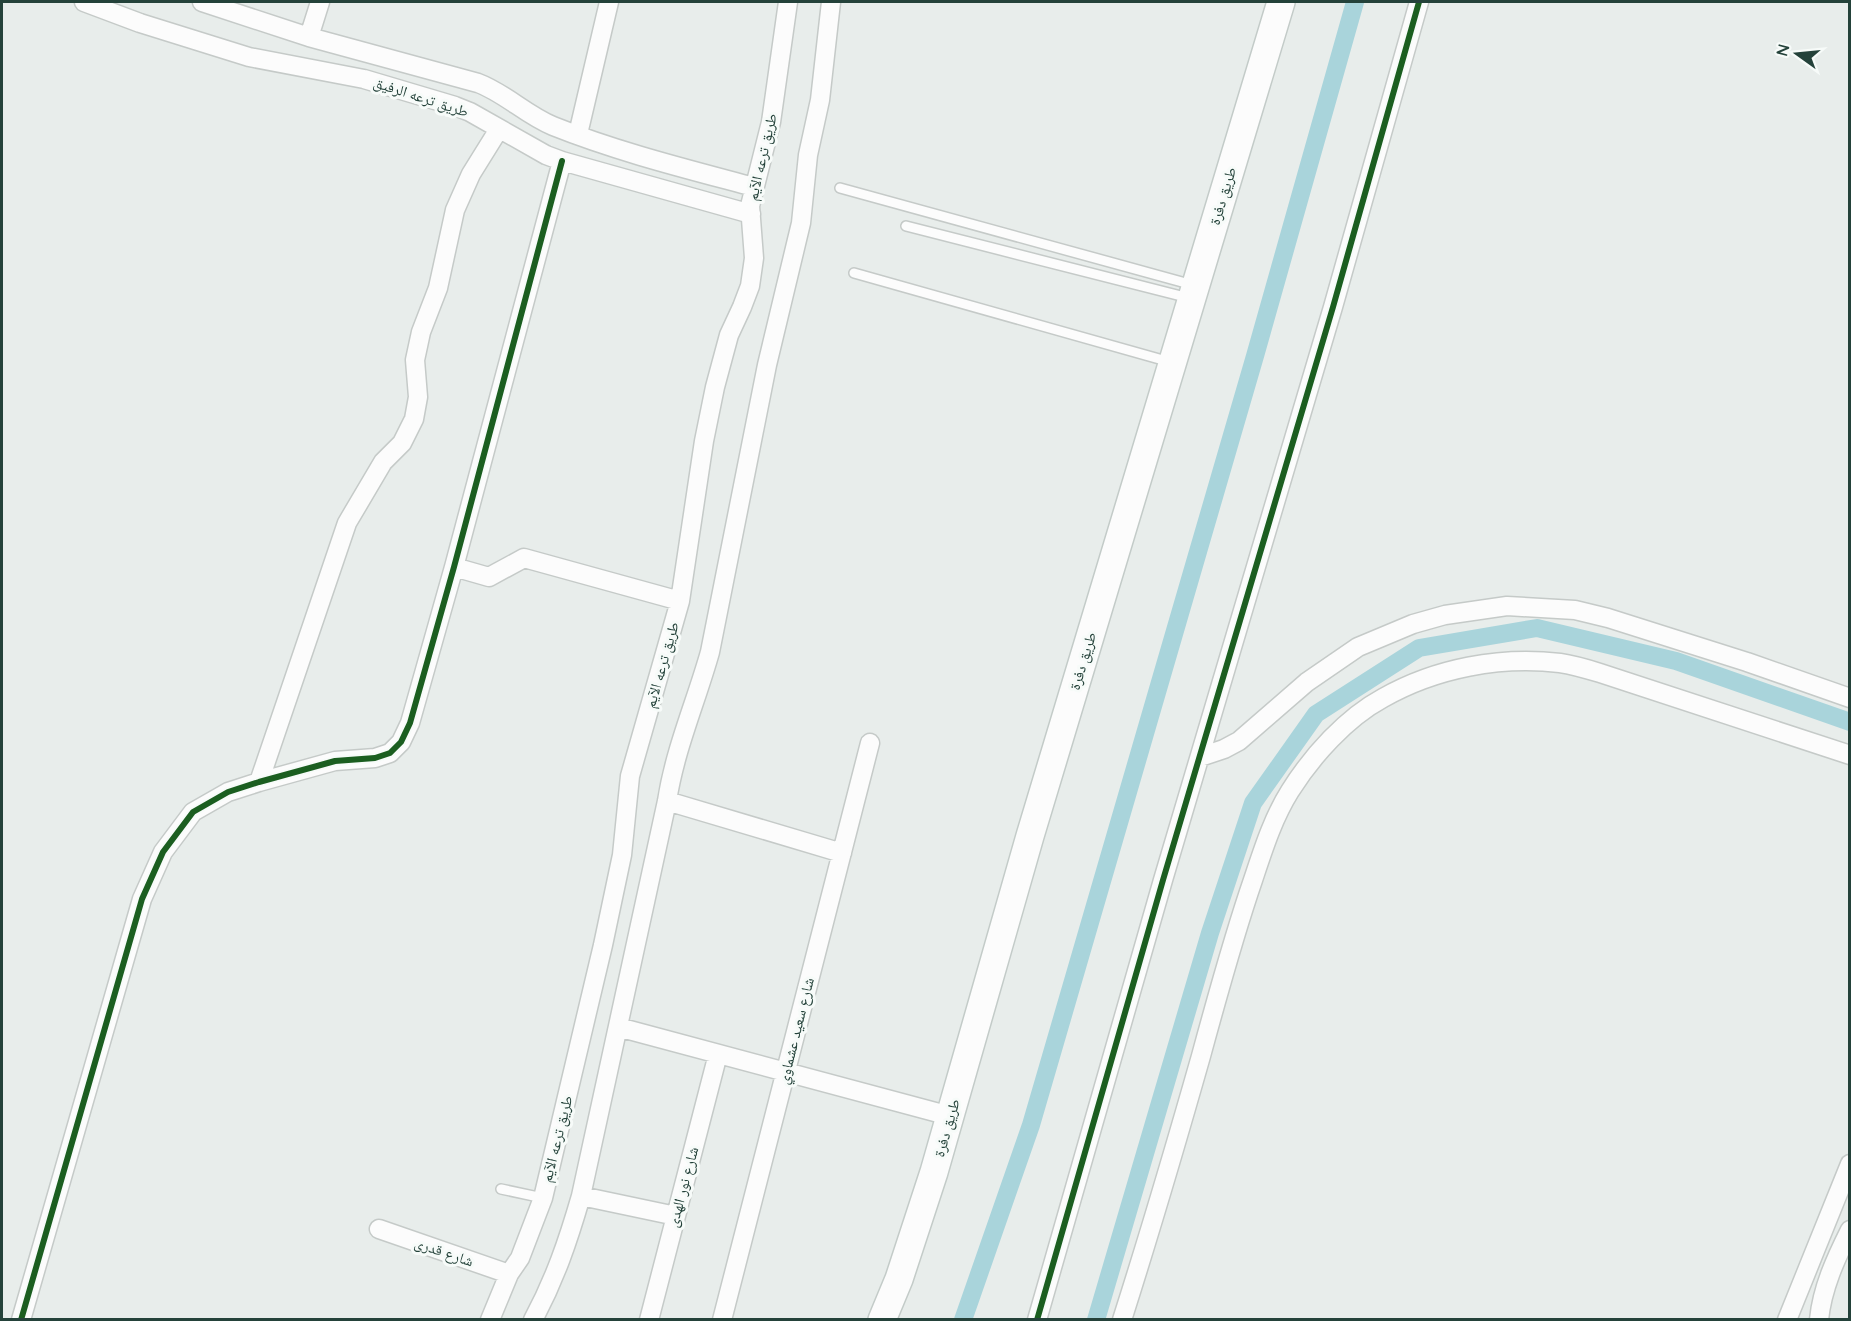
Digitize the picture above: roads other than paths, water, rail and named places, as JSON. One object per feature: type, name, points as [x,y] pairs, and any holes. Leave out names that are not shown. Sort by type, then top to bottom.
[{"type":"main road","name":"طريق دفرة","points":[[882,1320],[917,1227],[1030,836],[1281,2]]},
{"type":"street","name":"طريق ترعه الرفيق","points":[[84,2],[140,23],[249,57],[364,79],[455,106],[470,112],[546,155],[562,161],[751,214]]},
{"type":"street","name":"طريق ترعه الرفيق","points":[[202,2],[247,9],[309,38],[478,83],[494,89],[551,125],[663,162],[754,186]]},
{"type":"street","points":[[309,38],[320,2]]},
{"type":"street","points":[[578,135],[609,2]]},
{"type":"street","name":"طريق ترعه الآيم","points":[[490,1320],[509,1274],[520,1258],[543,1198],[622,855],[630,776],[681,601],[704,441],[713,398],[729,335],[742,307],[752,272],[754,242],[750,206],[771,122],[788,2]]},
{"type":"street","points":[[533,1320],[567,1246],[581,1196],[672,770],[698,696],[710,652],[767,365],[801,223],[808,155],[820,100],[831,2]]},
{"type":"street","points":[[1037,1320],[1333,307],[1419,2]]},
{"type":"street","points":[[259,782],[347,523],[383,462],[402,443],[414,419],[418,397],[415,360],[421,332],[438,288],[455,210],[471,174],[499,129]]},
{"type":"street","points":[[21,1320],[142,899],[163,852],[193,812],[228,792],[335,762],[375,758],[390,753],[401,742],[410,723],[562,161]]},
{"type":"street","points":[[454,567],[489,577],[524,558],[681,601]]},
{"type":"street","points":[[1200,757],[1239,741],[1307,682],[1359,647],[1413,624],[1445,615],[1508,606],[1575,610],[1608,618],[1747,662],[1850,698]]},
{"type":"street","points":[[1122,1320],[1161,1196],[1237,925],[1272,826],[1289,792],[1309,765],[1344,726],[1382,698],[1427,678],[1474,666],[1520,661],[1562,663],[1600,672],[1850,754]]},
{"type":"street","name":"شارع سعيد عشماوي","points":[[723,1320],[870,743]]},
{"type":"street","points":[[667,801],[842,852]]},
{"type":"street","points":[[618,1027],[950,1116]]},
{"type":"street","name":"شارع نور الهدى","points":[[649,1320],[718,1054]]},
{"type":"street","points":[[1787,1320],[1850,1164]]},
{"type":"street","points":[[581,1196],[676,1216]]},
{"type":"street","name":"شارع قدرى","points":[[379,1229],[509,1274]]},
{"type":"street","points":[[1819,1320],[1820,1306],[1833,1264],[1850,1230]]},
{"type":"lane","points":[[840,188],[1194,292]]},
{"type":"lane","points":[[906,226],[1194,292]]},
{"type":"lane","points":[[854,273],[1172,363]]},
{"type":"lane","points":[[501,1189],[543,1198]]},
{"type":"waterway","points":[[963,1320],[1031,1125],[1255,356],[1355,2]]},
{"type":"waterway","points":[[1096,1320],[1210,933],[1253,803],[1316,714],[1419,648],[1537,628],[1676,661],[1850,722]]}]
